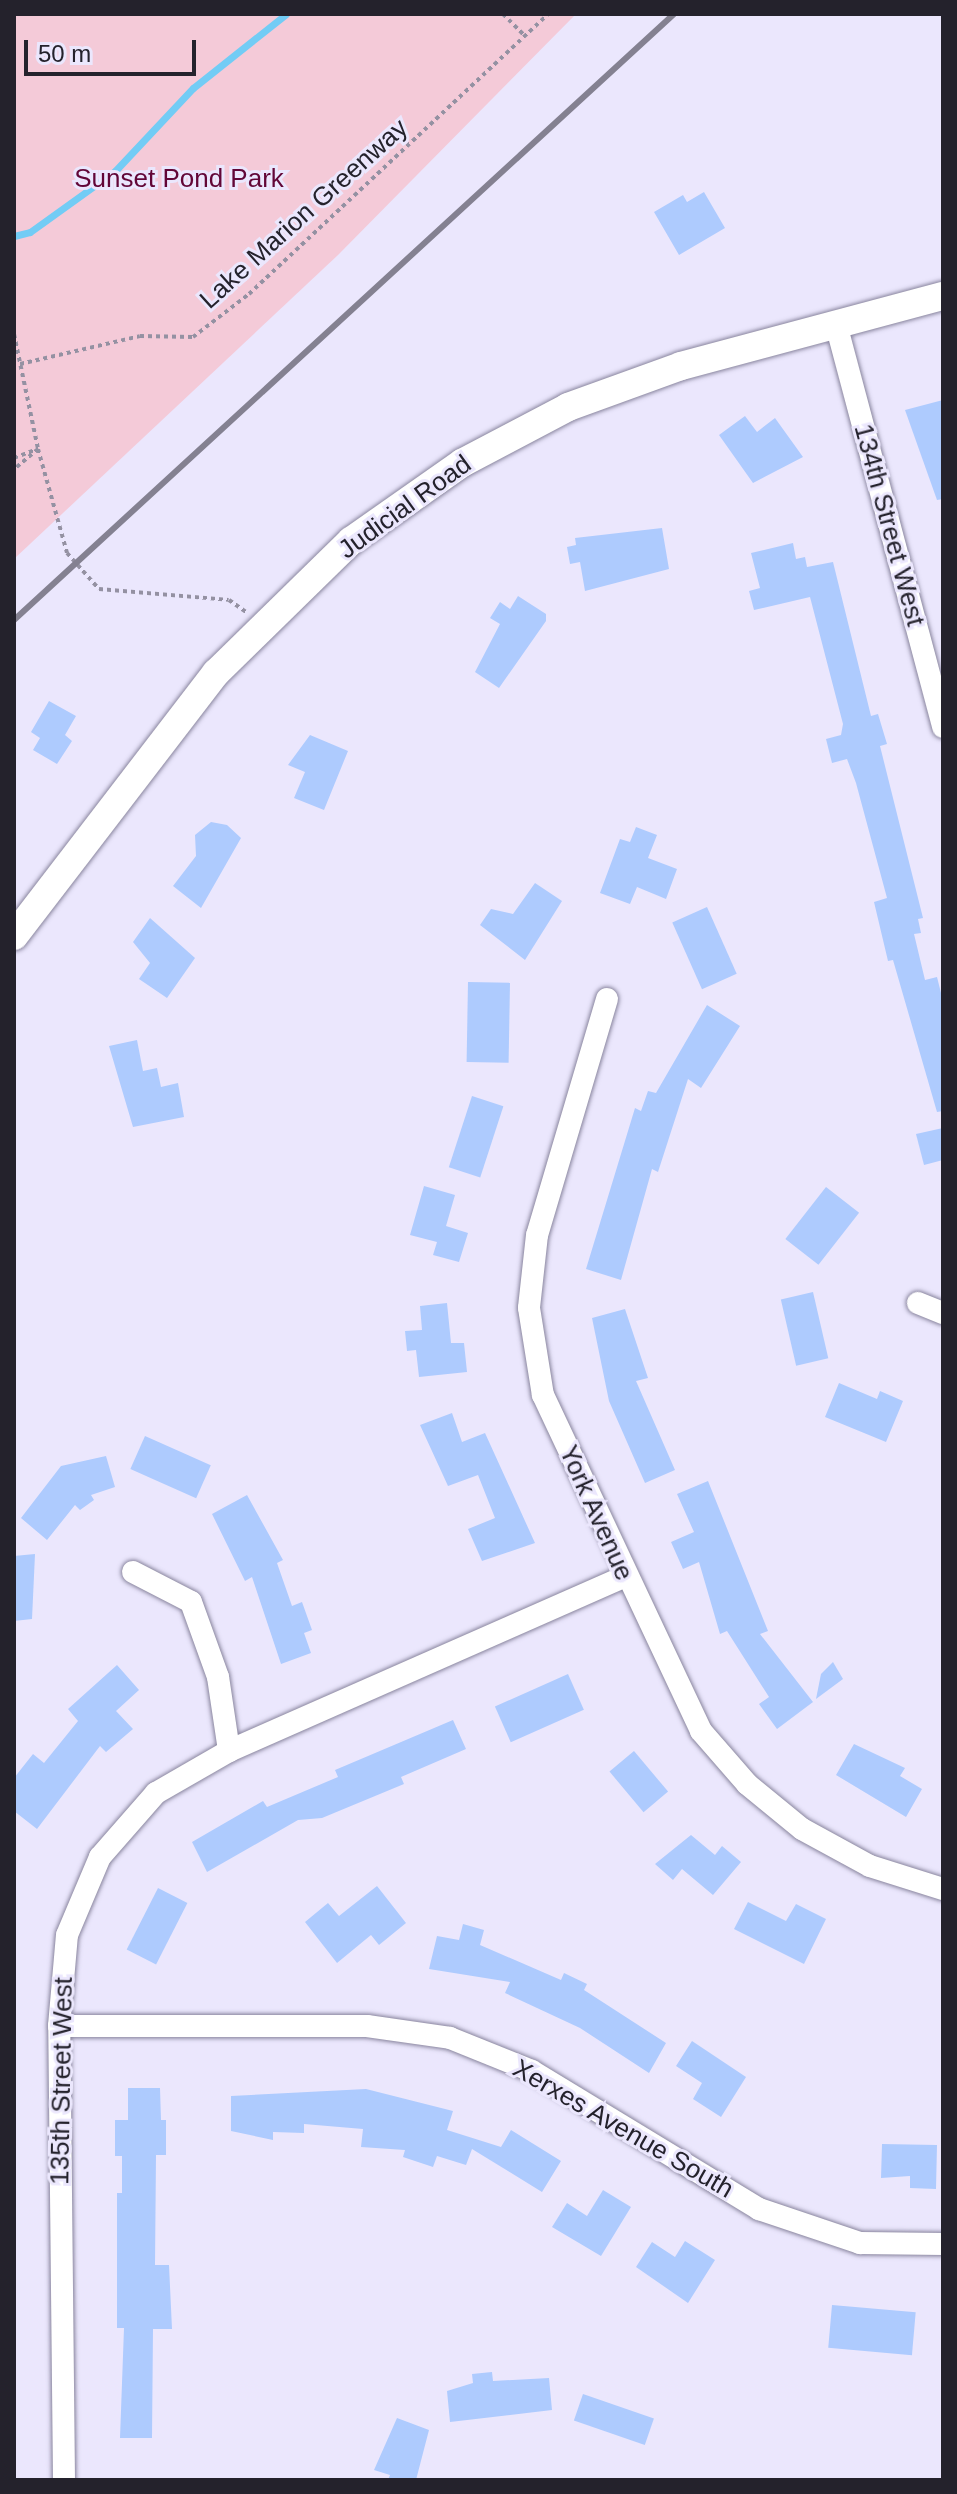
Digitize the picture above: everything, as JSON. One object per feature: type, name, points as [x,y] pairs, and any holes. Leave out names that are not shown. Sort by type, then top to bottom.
[{"type":"street","name":"Judicial Road","points":[[14,936],[216,673],[351,541],[462,463],[583,402],[681,366],[943,296]]},
{"type":"street","name":"134th Street West","points":[[836,324],[943,726]]},
{"type":"street","name":"York Avenue","points":[[607,999],[537,1235],[529,1308],[543,1395],[624,1577],[701,1731],[747,1784],[802,1829],[870,1866],[943,1889]]},
{"type":"street","points":[[918,1303],[943,1313]]},
{"type":"street","points":[[133,1572],[191,1602],[218,1677],[229,1751]]},
{"type":"street","name":"135th Street West","points":[[64,2480],[59,2026],[67,1935],[100,1857],[156,1793],[229,1751],[624,1577]]},
{"type":"street","name":"Xerxes Avenue South","points":[[59,2026],[367,2026],[450,2038],[532,2071],[759,2209],[860,2243],[943,2244]]},
{"type":"path","points":[[503,14],[524,35]]},
{"type":"path","name":"Lake Marion Greenway","points":[[20,364],[127,338],[193,337],[260,284],[548,14]]},
{"type":"path","points":[[14,334],[38,449],[67,553],[99,589],[229,600],[265,625]]},
{"type":"path","points":[[14,458],[38,449]]},
{"type":"path","points":[[14,469],[38,449]]},
{"type":"green space","name":"Sunset Pond Park","points":[[14,14],[576,14],[338,255],[14,559]]},
{"type":"building","points":[[704,192],[725,228],[679,255],[654,212],[683,195],[687,202]]},
{"type":"building","points":[[943,400],[943,499],[937,500],[905,410]]},
{"type":"building","points":[[745,416],[757,432],[775,418],[803,457],[753,483],[719,435]]},
{"type":"building","points":[[662,528],[669,569],[585,591],[580,562],[570,564],[567,547],[576,545],[575,538]]},
{"type":"building","points":[[793,543],[796,559],[805,557],[807,567],[833,562],[871,716],[878,714],[887,744],[880,746],[923,918],[918,919],[921,933],[914,934],[925,980],[937,977],[943,1001],[943,1111],[937,1112],[893,960],[888,961],[874,902],[887,898],[856,783],[847,759],[832,763],[826,739],[841,735],[843,724],[810,597],[754,610],[749,591],[760,588],[751,553]]},
{"type":"building","points":[[518,596],[546,614],[546,621],[499,688],[475,672],[500,624],[490,618],[500,602],[510,609]]},
{"type":"building","points":[[49,701],[76,716],[65,735],[72,741],[57,764],[33,750],[40,738],[31,732]]},
{"type":"building","points":[[310,735],[348,751],[324,810],[294,798],[305,772],[288,765]]},
{"type":"building","points":[[211,822],[227,825],[241,838],[201,908],[173,886],[196,856],[195,835]]},
{"type":"building","points":[[636,827],[657,835],[648,858],[677,869],[666,899],[637,887],[630,904],[600,893],[620,839],[630,842]]},
{"type":"building","points":[[535,883],[562,901],[525,960],[480,925],[491,909],[513,914]]},
{"type":"building","points":[[707,907],[737,974],[702,989],[672,922]]},
{"type":"building","points":[[150,918],[195,958],[167,998],[139,979],[150,963],[133,942]]},
{"type":"building","points":[[468,982],[510,983],[509,1063],[467,1062]]},
{"type":"building","points":[[707,1005],[740,1026],[701,1088],[688,1079],[658,1172],[652,1169],[621,1280],[586,1269],[635,1108],[641,1111],[648,1091],[656,1093]]},
{"type":"building","points":[[137,1040],[143,1071],[157,1068],[161,1087],[178,1083],[184,1117],[133,1127],[109,1046]]},
{"type":"building","points":[[472,1096],[503,1106],[480,1178],[449,1167]]},
{"type":"building","points":[[943,1128],[943,1160],[924,1165],[916,1134]]},
{"type":"building","points":[[424,1186],[455,1195],[446,1226],[468,1233],[459,1262],[433,1255],[437,1242],[410,1235]]},
{"type":"building","points":[[826,1187],[859,1213],[818,1265],[785,1239]]},
{"type":"building","points":[[813,1292],[828,1358],[796,1366],[781,1299]]},
{"type":"building","points":[[447,1303],[451,1343],[464,1343],[467,1372],[419,1377],[416,1350],[407,1351],[405,1331],[422,1330],[420,1306]]},
{"type":"building","points":[[625,1309],[648,1378],[636,1381],[675,1470],[645,1483],[609,1401],[592,1318]]},
{"type":"building","points":[[839,1383],[877,1399],[880,1391],[903,1401],[886,1442],[825,1417]]},
{"type":"building","points":[[452,1413],[462,1442],[485,1433],[535,1543],[482,1561],[468,1529],[495,1518],[478,1475],[448,1486],[420,1425]]},
{"type":"building","points":[[145,1436],[211,1465],[196,1498],[130,1469]]},
{"type":"building","points":[[106,1456],[115,1487],[91,1495],[94,1500],[80,1510],[75,1505],[47,1540],[21,1518],[61,1466]]},
{"type":"building","points":[[708,1481],[768,1631],[760,1634],[813,1702],[777,1729],[759,1704],[769,1697],[727,1631],[720,1634],[699,1562],[683,1569],[671,1542],[694,1532],[677,1494]]},
{"type":"building","points":[[247,1495],[283,1560],[277,1563],[292,1606],[302,1602],[312,1630],[304,1633],[311,1653],[281,1664],[252,1577],[245,1581],[212,1514]]},
{"type":"building","points":[[35,1554],[32,1619],[14,1621],[14,1556]]},
{"type":"building","points":[[833,1662],[843,1679],[816,1699],[821,1674]]},
{"type":"building","points":[[117,1665],[139,1690],[116,1711],[133,1729],[106,1752],[100,1746],[37,1829],[14,1811],[14,1778],[33,1754],[44,1763],[78,1721],[68,1709]]},
{"type":"building","points":[[568,1674],[584,1710],[511,1742],[495,1707]]},
{"type":"building","points":[[453,1720],[466,1749],[401,1777],[404,1784],[322,1818],[298,1820],[207,1872],[192,1842],[263,1801],[267,1807],[338,1777],[335,1770]]},
{"type":"building","points":[[854,1744],[905,1768],[900,1776],[922,1789],[906,1817],[836,1775]]},
{"type":"building","points":[[634,1751],[668,1792],[644,1812],[609,1772]]},
{"type":"building","points":[[691,1835],[715,1855],[722,1846],[741,1862],[713,1895],[682,1869],[673,1880],[655,1864]]},
{"type":"building","points":[[377,1886],[406,1923],[379,1945],[371,1935],[337,1963],[305,1922],[328,1903],[339,1916]]},
{"type":"building","points":[[158,1888],[187,1903],[156,1964],[127,1949]]},
{"type":"building","points":[[748,1902],[786,1921],[796,1904],[826,1919],[804,1964],[734,1929]]},
{"type":"building","points":[[463,1924],[484,1930],[480,1945],[561,1980],[564,1973],[587,1984],[584,1990],[666,2043],[649,2073],[580,2028],[505,1993],[510,1982],[429,1969],[437,1936],[459,1940]]},
{"type":"building","points":[[692,2041],[746,2077],[721,2117],[693,2099],[702,2083],[676,2066]]},
{"type":"building","points":[[128,2088],[160,2088],[161,2120],[166,2120],[166,2155],[156,2155],[155,2265],[169,2265],[172,2329],[153,2329],[152,2438],[120,2438],[124,2328],[117,2328],[117,2193],[122,2193],[122,2156],[115,2156],[115,2120],[128,2120]]},
{"type":"building","points":[[366,2089],[453,2111],[447,2130],[501,2147],[511,2130],[561,2161],[542,2192],[472,2149],[466,2165],[437,2156],[433,2167],[403,2157],[405,2150],[361,2147],[363,2129],[304,2124],[304,2133],[273,2132],[273,2140],[231,2131],[231,2096]]},
{"type":"building","points":[[882,2144],[937,2145],[936,2189],[910,2188],[910,2176],[881,2178]]},
{"type":"building","points":[[603,2190],[631,2207],[601,2256],[552,2227],[567,2203],[587,2216]]},
{"type":"building","points":[[685,2241],[715,2260],[688,2303],[636,2267],[652,2242],[675,2257]]},
{"type":"building","points":[[832,2305],[916,2312],[912,2355],[828,2348]]},
{"type":"building","points":[[492,2372],[493,2381],[549,2378],[552,2410],[450,2422],[447,2391],[473,2383],[472,2374]]},
{"type":"building","points":[[583,2394],[654,2418],[645,2445],[574,2420]]},
{"type":"building","points":[[397,2418],[429,2430],[416,2480],[388,2480],[390,2475],[374,2470]]},
{"type":"waterway","points":[[14,236],[30,232],[115,171],[193,88],[286,14]]},
{"type":"railway","points":[[14,620],[674,14]]}]
